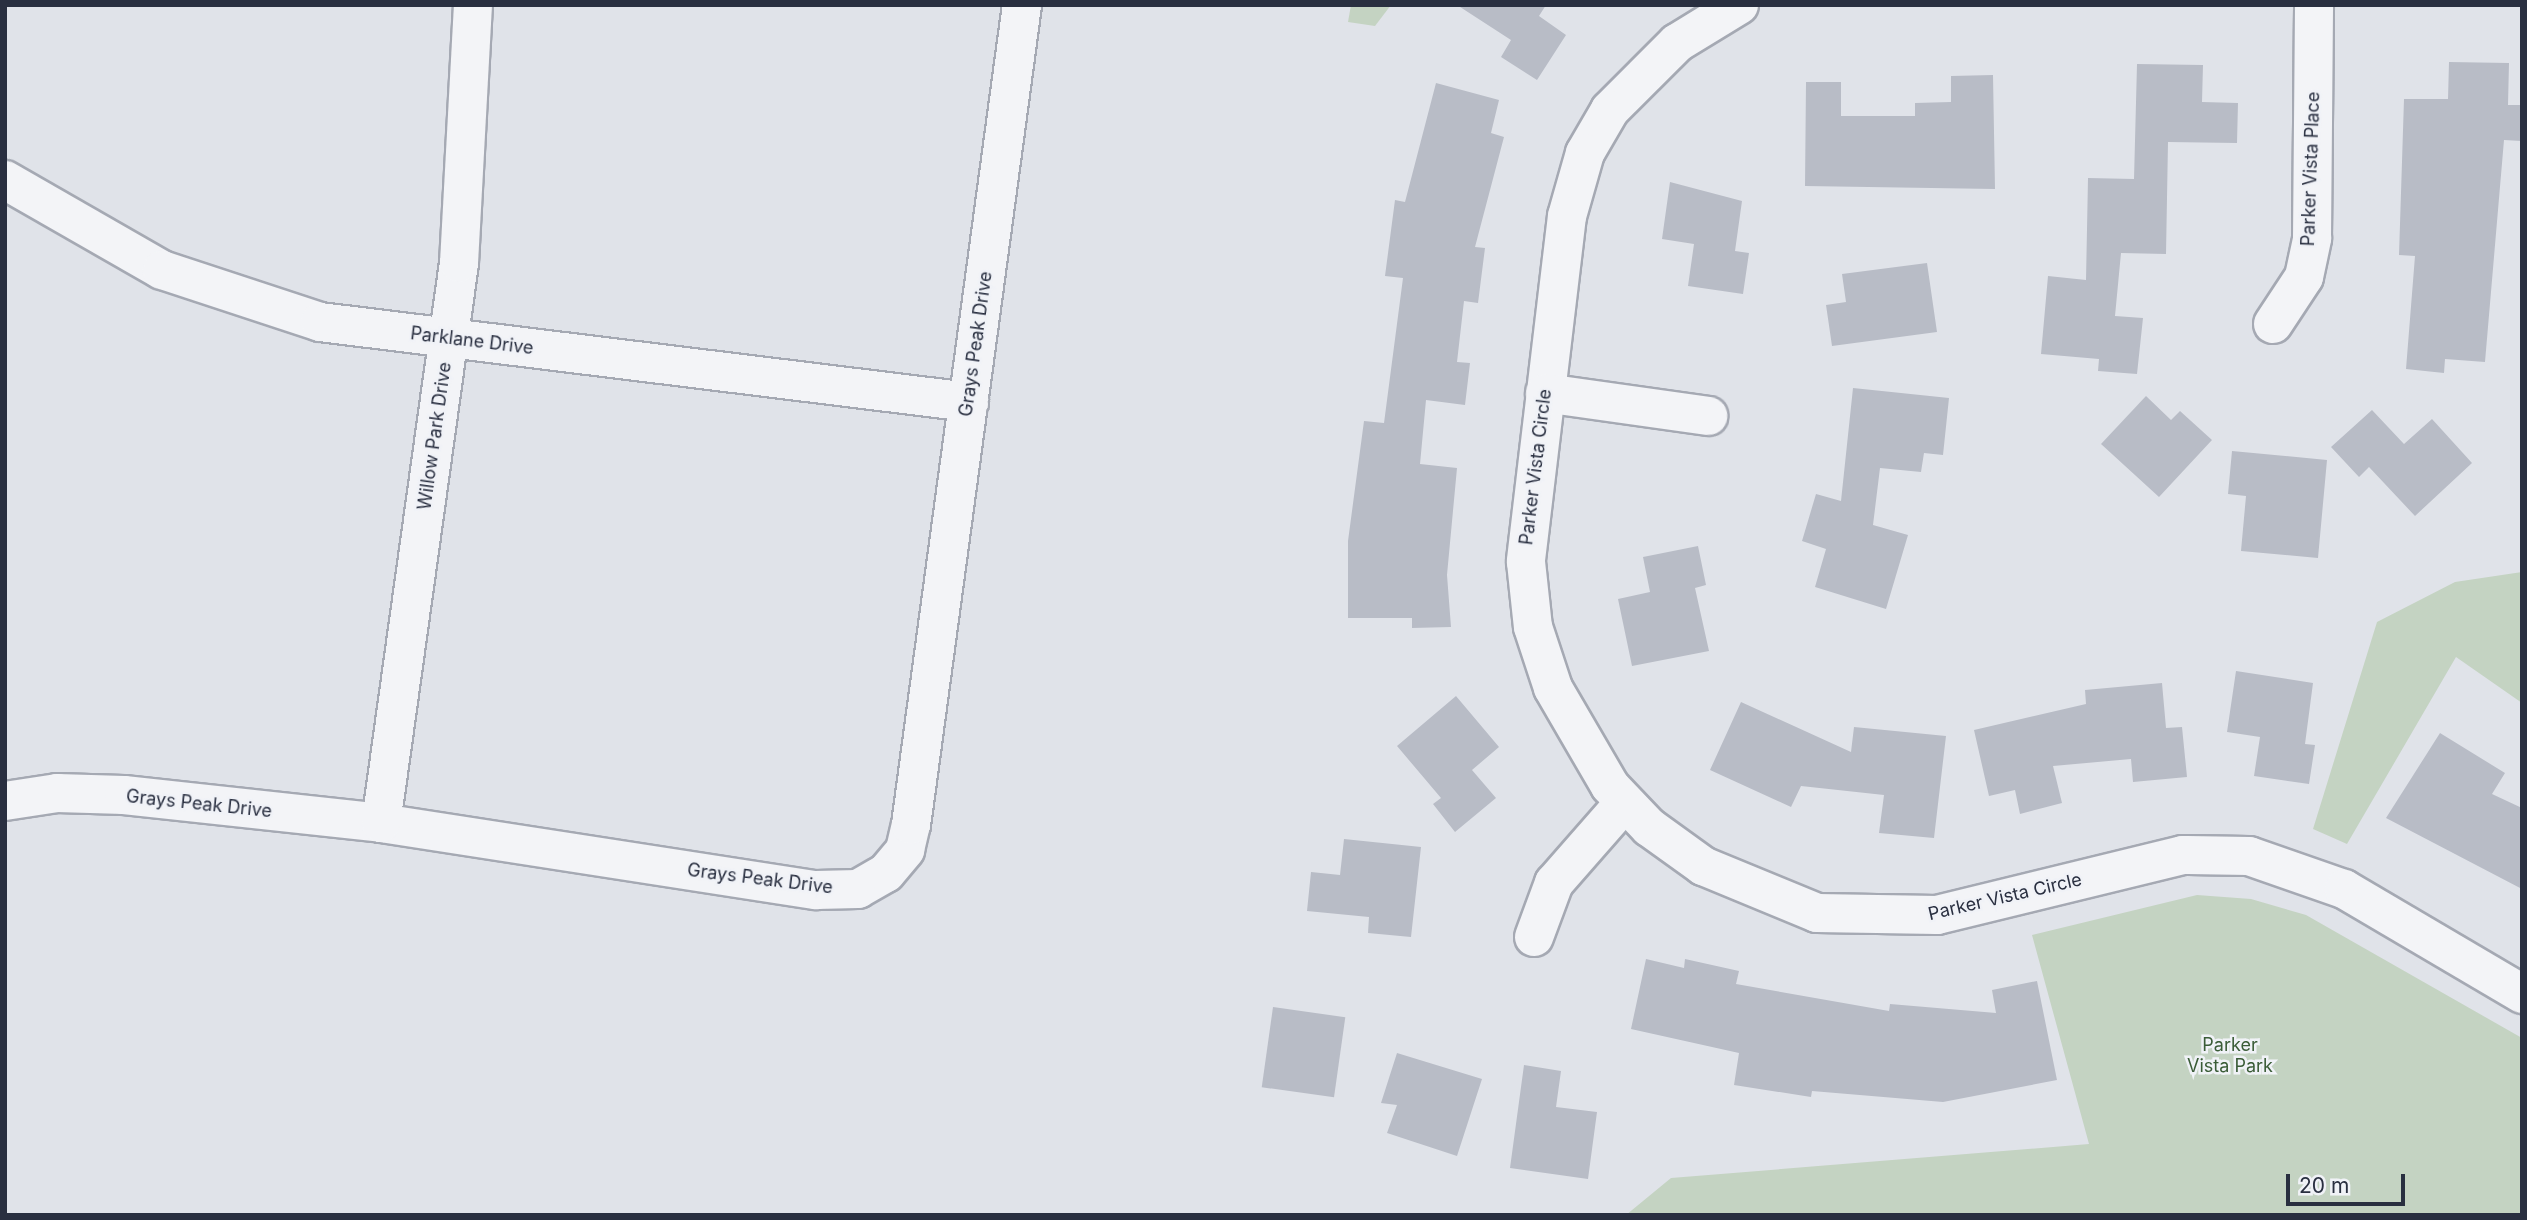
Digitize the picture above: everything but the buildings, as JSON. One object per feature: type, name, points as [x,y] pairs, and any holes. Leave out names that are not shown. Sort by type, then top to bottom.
[{"type":"street","name":"Willow Park Drive","points":[[381,823],[449,338],[473,5]]},
{"type":"street","name":"Grays Peak Drive","points":[[5,802],[57,793],[124,795],[381,823],[816,890],[858,889],[886,873],[905,850],[912,825],[1022,5]]},
{"type":"street","name":"Parker Vista Circle","points":[[1740,5],[1656,60],[1610,110],[1585,153],[1567,216],[1527,533],[1533,627],[1564,712],[1624,803],[1723,878],[1769,899],[1836,915],[1963,910],[2183,855],[2277,861],[2380,908],[2522,994]]},
{"type":"street","name":"Parker Vista Place","points":[[2273,324],[2304,277],[2312,238],[2314,5]]},
{"type":"street","name":"Parklane Drive","points":[[5,180],[162,270],[239,298],[320,322],[969,402]]},
{"type":"street","points":[[1545,393],[1708,416]]},
{"type":"street","points":[[1534,937],[1554,883],[1624,803]]},
{"type":"green space","points":[[1351,5],[1391,5],[1375,26],[1348,22]]},
{"type":"green space","points":[[2522,572],[2522,703],[2456,657],[2347,844],[2313,829],[2377,622],[2455,582]]},
{"type":"green space","name":"Parker Vista Park","points":[[2197,895],[2251,899],[2306,915],[2522,1038],[2522,1215],[1626,1215],[1671,1178],[2089,1144],[2032,935]]}]
